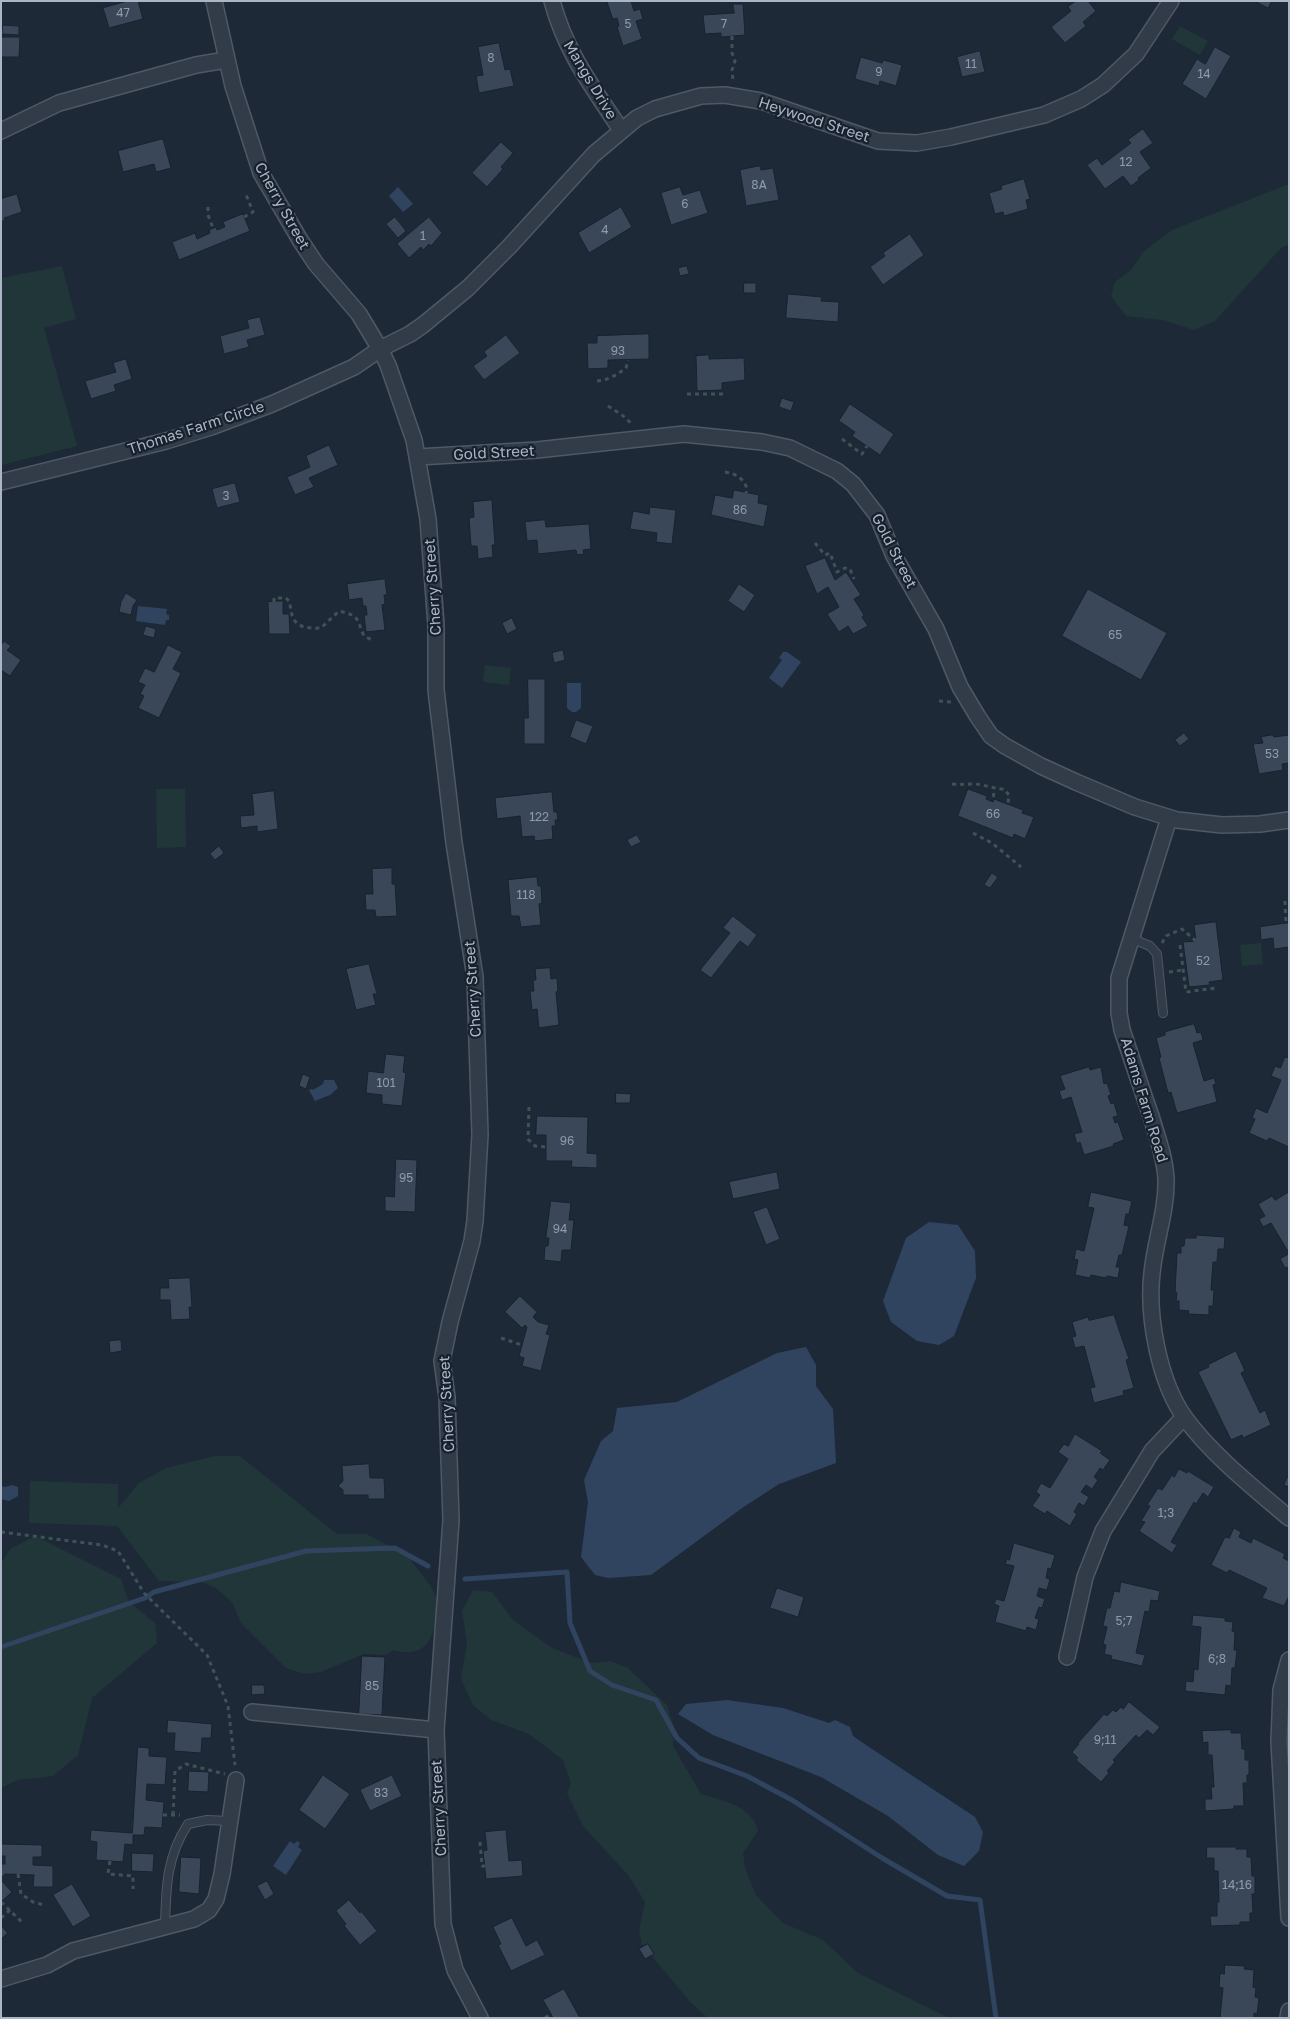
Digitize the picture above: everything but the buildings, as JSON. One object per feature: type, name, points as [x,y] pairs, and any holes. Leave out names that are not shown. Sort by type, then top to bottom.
[{"type":"street","name":"Cherry Street","points":[[214,1],[226,60],[256,157],[269,187],[316,264],[359,314],[380,349],[406,415],[418,457],[429,527],[436,625],[436,690],[447,788],[475,977],[480,1135],[472,1241],[450,1322],[442,1361],[447,1397],[451,1520],[436,1730],[444,1924],[455,1970],[480,2018]]},
{"type":"street","name":"Mangs Drive","points":[[552,1],[562,35],[570,51],[621,130]]},
{"type":"street","name":"Heywood Street","points":[[380,349],[410,334],[423,325],[468,288],[509,247],[585,164],[621,130],[637,118],[655,109],[701,96],[725,95],[761,101],[878,141],[917,143],[951,137],[1044,115],[1081,99],[1103,85],[1136,54],[1152,33],[1170,1]]},
{"type":"street","points":[[1,131],[59,103],[196,65],[226,60]]},
{"type":"street","name":"Thomas Farm Circle","points":[[1,482],[166,441],[235,418],[272,404],[346,370],[380,349]]},
{"type":"street","name":"Gold Street","points":[[418,457],[537,450],[684,434],[762,442],[790,448],[818,460],[837,471],[853,484],[877,515],[894,556],[936,629],[960,687],[991,736],[1041,766],[1135,807],[1169,818],[1222,825],[1260,824],[1289,820]]},
{"type":"street","name":"Adams Farm Road","points":[[1169,818],[1119,978],[1119,1013],[1122,1030],[1161,1148],[1166,1179],[1152,1272],[1153,1328],[1160,1361],[1174,1399],[1184,1417],[1209,1447],[1289,1518]]},
{"type":"street","points":[[1067,1657],[1085,1577],[1103,1531],[1152,1450],[1184,1417]]},
{"type":"street","points":[[1289,1660],[1281,1690],[1279,1722],[1289,1918]]},
{"type":"street","points":[[252,1712],[436,1730]]},
{"type":"street","points":[[1,1979],[46,1965],[73,1951],[194,1919],[209,1910],[216,1899],[236,1780]]},
{"type":"street","points":[[1288,2018],[1289,2011]]},
{"type":"lane","points":[[1130,938],[1150,946],[1157,954],[1162,1013]]},
{"type":"lane","points":[[165,1927],[166,1882],[178,1839],[188,1824],[207,1820],[230,1821]]},
{"type":"path","points":[[732,36],[732,53],[735,61],[732,70],[733,80]]},
{"type":"path","points":[[244,217],[253,212],[245,192]]},
{"type":"path","points":[[208,207],[208,215],[213,228]]},
{"type":"path","points":[[597,381],[605,380],[621,372],[626,368],[628,360]]},
{"type":"path","points":[[687,394],[722,394]]},
{"type":"path","points":[[608,406],[635,427]]},
{"type":"path","points":[[842,439],[862,454],[867,446]]},
{"type":"path","points":[[725,472],[736,474],[742,478],[747,488],[746,492]]},
{"type":"path","points":[[815,543],[825,554],[830,553],[837,572],[845,568],[850,569],[854,579]]},
{"type":"path","points":[[274,602],[274,598],[286,598],[290,602],[291,615],[294,620],[297,624],[307,628],[321,628],[339,611],[353,614],[358,618],[364,636],[372,640]]},
{"type":"path","points":[[952,784],[965,786],[973,784],[987,786],[995,790],[1004,789],[1010,794],[1008,804]]},
{"type":"path","points":[[993,797],[995,790]]},
{"type":"path","points":[[973,833],[992,843],[1021,867]]},
{"type":"path","points":[[1285,902],[1286,923]]},
{"type":"path","points":[[1157,954],[1166,936],[1182,929],[1196,941]]},
{"type":"path","points":[[1180,945],[1186,992],[1216,988]]},
{"type":"path","points":[[1178,970],[1184,970]]},
{"type":"path","points":[[529,1107],[528,1139],[535,1146],[546,1147]]},
{"type":"path","points":[[501,1338],[522,1345]]},
{"type":"path","points":[[1,1532],[102,1544],[118,1551],[144,1593],[207,1655],[228,1706],[236,1780]]},
{"type":"path","points":[[173,1815],[175,1771],[186,1764],[219,1771],[236,1780]]},
{"type":"path","points":[[480,1842],[482,1866],[485,1866]]},
{"type":"path","points":[[110,1861],[108,1874],[133,1876],[133,1889]]},
{"type":"path","points":[[18,1874],[21,1894],[44,1905]]},
{"type":"path","points":[[1,1902],[22,1923]]},
{"type":"path","points":[[1,1918],[10,1910]]},
{"type":"path","points":[[545,2018],[551,2014]]},
{"type":"green space","points":[[1180,26],[1208,41],[1200,55],[1172,39]]},
{"type":"green space","points":[[1289,184],[1289,244],[1281,248],[1215,321],[1194,330],[1162,320],[1126,316],[1111,296],[1115,282],[1132,269],[1144,251],[1172,230]]},
{"type":"green space","points":[[62,266],[76,319],[44,328],[77,446],[1,465],[1,278]]},
{"type":"green space","points":[[485,665],[511,668],[509,685],[483,682]]},
{"type":"green space","points":[[156,789],[185,789],[186,847],[157,848]]},
{"type":"green space","points":[[1261,943],[1263,964],[1242,966],[1240,945]]},
{"type":"green space","points":[[215,1456],[240,1456],[337,1534],[366,1534],[406,1554],[430,1585],[441,1607],[428,1643],[415,1651],[393,1650],[386,1655],[364,1654],[321,1672],[305,1674],[286,1668],[241,1623],[232,1602],[216,1588],[201,1582],[159,1581],[117,1526],[29,1523],[30,1481],[118,1484],[118,1508],[139,1483],[166,1468]]},
{"type":"green space","points":[[35,1536],[121,1579],[129,1602],[155,1623],[157,1643],[92,1698],[78,1755],[53,1776],[17,1780],[1,1788],[1,1564],[10,1549]]},
{"type":"green space","points":[[473,1590],[492,1592],[513,1620],[552,1648],[591,1663],[610,1661],[628,1668],[667,1705],[674,1728],[673,1746],[701,1794],[735,1805],[750,1815],[755,1822],[758,1831],[743,1853],[745,1868],[756,1895],[783,1923],[823,1940],[858,1973],[949,2018],[708,2018],[691,2003],[642,1944],[639,1931],[645,1902],[628,1875],[583,1826],[567,1793],[571,1783],[563,1760],[529,1734],[491,1720],[473,1705],[461,1679],[467,1643],[462,1611]]},
{"type":"water","points":[[398,187],[413,204],[403,212],[389,196]]},
{"type":"water","points":[[138,606],[167,609],[166,614],[169,615],[169,620],[166,620],[165,625],[136,621]]},
{"type":"water","points":[[783,652],[787,652],[801,662],[782,688],[769,678],[782,660],[779,658]]},
{"type":"water","points":[[567,683],[581,683],[581,708],[576,712],[572,712],[567,708]]},
{"type":"water","points":[[324,1080],[334,1080],[338,1088],[330,1095],[315,1101],[309,1090],[313,1090],[323,1084]]},
{"type":"water","points":[[929,1222],[958,1225],[975,1251],[976,1278],[954,1336],[939,1345],[917,1341],[891,1322],[883,1301],[906,1238]]},
{"type":"water","points":[[806,1347],[816,1365],[816,1386],[833,1409],[836,1463],[779,1484],[742,1508],[651,1575],[608,1578],[595,1575],[581,1557],[588,1502],[584,1480],[601,1441],[613,1431],[617,1408],[677,1402],[777,1353]]},
{"type":"water","points":[[12,1485],[18,1487],[18,1496],[9,1501],[1,1499],[1,1486]]},
{"type":"water","points":[[727,1700],[783,1708],[829,1723],[835,1720],[850,1727],[853,1736],[975,1817],[983,1832],[979,1851],[964,1866],[938,1855],[888,1816],[821,1777],[713,1735],[678,1714],[686,1704]]},
{"type":"water","points":[[290,1841],[294,1844],[297,1841],[300,1843],[298,1847],[302,1850],[286,1875],[273,1866]]},
{"type":"waterway","points":[[1,1647],[145,1598],[154,1592],[306,1551],[395,1548],[428,1566]]},
{"type":"waterway","points":[[465,1579],[567,1572],[570,1623],[590,1671],[612,1685],[656,1700],[677,1738],[699,1758],[747,1776],[792,1800],[882,1858],[947,1896],[980,1900],[996,2018]]}]
